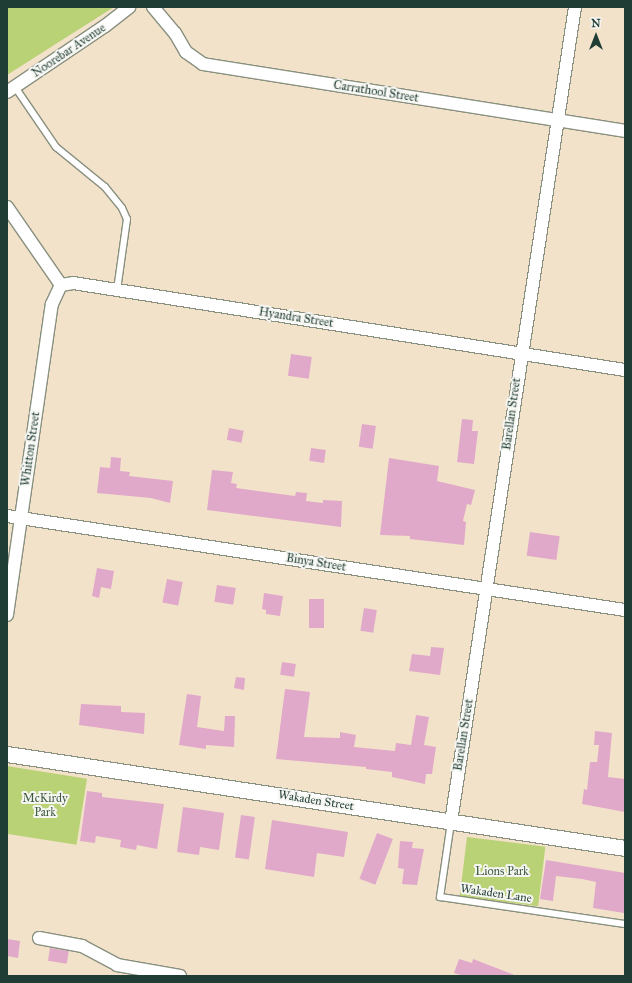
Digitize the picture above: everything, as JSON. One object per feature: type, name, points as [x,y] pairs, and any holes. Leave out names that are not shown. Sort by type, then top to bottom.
[{"type":"street","name":"Noorebar Avenue","points":[[11,89],[105,26],[129,7]]},
{"type":"street","name":"Carrathool Street","points":[[153,7],[175,33],[186,52],[202,64],[625,131]]},
{"type":"street","name":"Barellan Street","points":[[451,822],[521,354],[559,121],[575,7]]},
{"type":"street","points":[[8,212],[61,285]]},
{"type":"street","name":"Hyandra Street","points":[[61,285],[73,283],[625,370]]},
{"type":"street","name":"Whitton Street","points":[[7,615],[52,304],[61,285]]},
{"type":"street","name":"Binya Street","points":[[7,516],[625,610]]},
{"type":"street","name":"Wakaden Street","points":[[7,754],[625,848]]},
{"type":"street","points":[[39,938],[82,946],[116,965],[180,976]]},
{"type":"lane","points":[[11,89],[56,146],[105,187],[122,208],[127,219],[116,290]]},
{"type":"lane","name":"Wakaden Lane","points":[[451,822],[440,897],[625,924]]},
{"type":"green space","points":[[7,7],[114,7],[7,75]]},
{"type":"green space","name":"McKirdy Park","points":[[7,766],[87,779],[77,845],[7,834]]},
{"type":"green space","name":"Lions Park","points":[[467,837],[545,847],[538,906],[460,897]]},
{"type":"building","points":[[291,354],[312,357],[309,379],[288,376]]},
{"type":"building","points":[[462,419],[473,420],[472,431],[478,431],[474,464],[457,462]]},
{"type":"building","points":[[362,424],[376,426],[373,449],[359,447]]},
{"type":"building","points":[[229,428],[244,431],[241,443],[227,440]]},
{"type":"building","points":[[311,448],[326,450],[324,463],[309,461]]},
{"type":"building","points":[[111,457],[121,458],[120,471],[130,472],[129,476],[173,481],[170,503],[151,498],[97,493],[100,467],[110,468]]},
{"type":"building","points":[[389,458],[439,466],[437,481],[475,490],[471,505],[467,504],[463,521],[466,522],[464,545],[410,539],[410,536],[380,535]]},
{"type":"building","points":[[212,470],[233,472],[231,483],[237,484],[236,488],[295,496],[296,492],[307,493],[306,501],[323,503],[323,500],[342,501],[341,527],[207,510]]},
{"type":"building","points":[[530,532],[560,536],[556,560],[527,556]]},
{"type":"building","points":[[97,568],[114,571],[111,589],[101,587],[99,598],[92,596]]},
{"type":"building","points":[[167,579],[183,582],[178,606],[162,603]]},
{"type":"building","points":[[217,585],[236,588],[233,605],[214,602]]},
{"type":"building","points":[[264,593],[283,596],[280,616],[266,614],[266,610],[262,609]]},
{"type":"building","points":[[309,599],[324,599],[324,628],[309,628]]},
{"type":"building","points":[[364,608],[377,610],[373,633],[360,631]]},
{"type":"building","points":[[431,647],[444,648],[440,675],[409,671],[412,654],[430,656]]},
{"type":"building","points":[[282,662],[296,664],[294,677],[280,675]]},
{"type":"building","points":[[236,677],[245,678],[244,690],[234,688]]},
{"type":"building","points":[[285,689],[310,692],[304,737],[340,738],[340,732],[356,735],[354,747],[395,751],[396,743],[411,745],[416,715],[429,717],[424,745],[436,747],[432,774],[426,774],[425,784],[392,777],[392,772],[366,769],[366,767],[276,759]]},
{"type":"building","points":[[187,694],[201,696],[197,727],[224,731],[225,716],[235,716],[234,747],[206,745],[206,749],[179,745]]},
{"type":"building","points":[[81,704],[121,706],[121,712],[145,713],[144,734],[79,725]]},
{"type":"building","points":[[595,731],[612,733],[608,777],[625,779],[625,812],[582,804],[584,789],[587,790],[590,762],[597,762],[599,745],[594,745]]},
{"type":"building","points":[[87,791],[102,793],[102,797],[164,804],[157,849],[137,845],[136,850],[120,847],[121,840],[96,836],[95,843],[80,841]]},
{"type":"building","points":[[183,807],[224,813],[219,850],[200,847],[199,855],[177,852]]},
{"type":"building","points":[[241,815],[255,817],[249,860],[235,858]]},
{"type":"building","points":[[272,820],[348,832],[344,857],[317,853],[314,877],[265,869]]},
{"type":"building","points":[[377,833],[393,839],[375,885],[359,879]]},
{"type":"building","points":[[400,841],[413,842],[412,848],[424,849],[417,885],[402,884],[404,869],[398,868]]},
{"type":"building","points":[[546,860],[625,873],[624,913],[593,908],[596,882],[582,879],[556,876],[553,901],[540,899]]},
{"type":"building","points":[[7,939],[20,941],[18,958],[7,956]]},
{"type":"building","points":[[50,948],[69,951],[67,964],[48,961]]},
{"type":"building","points":[[459,959],[472,963],[473,959],[517,976],[464,976],[454,973]]}]
